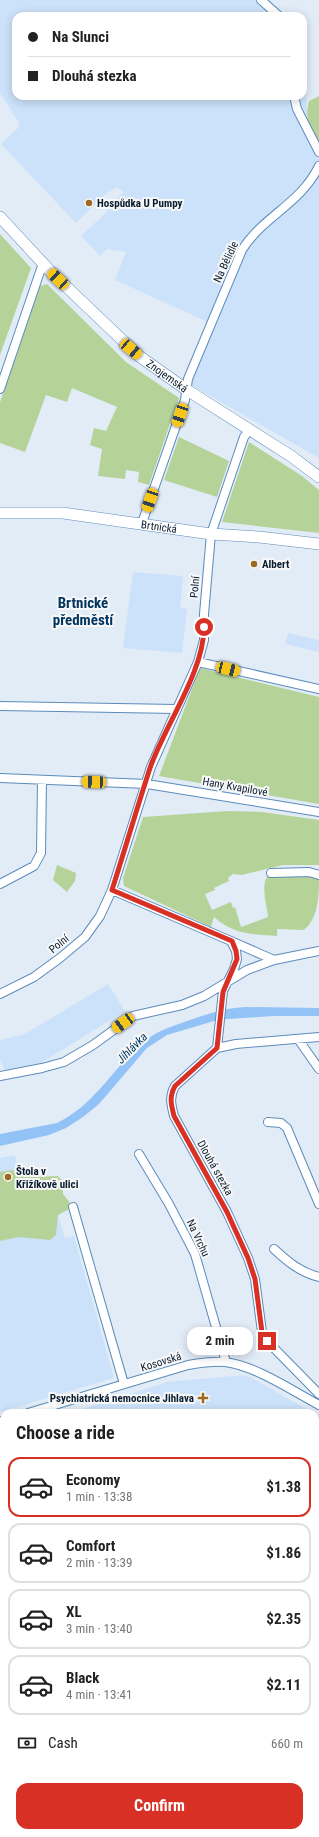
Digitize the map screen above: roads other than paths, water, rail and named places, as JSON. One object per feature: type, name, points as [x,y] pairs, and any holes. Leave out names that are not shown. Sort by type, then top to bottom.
[{"type":"main road","name":"Znojemská","points":[[0,217],[43,263],[127,345],[158,370],[187,390],[291,456],[319,477]]},
{"type":"main road","name":"Brtnická","points":[[0,513],[59,512],[211,534],[259,537],[319,544]]},
{"type":"street","points":[[261,0],[274,12]]},
{"type":"street","points":[[295,100],[297,109],[319,152]]},
{"type":"street","name":"Na Bělidle","points":[[142,523],[187,390],[188,379],[245,246],[262,226],[303,192],[314,177],[319,166]]},
{"type":"street","points":[[0,389],[43,263]]},
{"type":"street","name":"Polní","points":[[0,994],[34,977],[85,937],[100,916],[112,890],[151,768],[198,662],[204,640],[204,614],[211,534],[244,437],[250,429]]},
{"type":"street","points":[[198,662],[319,689]]},
{"type":"street","points":[[0,706],[176,709]]},
{"type":"street","points":[[0,778],[147,784]]},
{"type":"street","points":[[0,884],[34,866],[41,853],[42,780]]},
{"type":"street","name":"Hany Kvapilové","points":[[147,784],[319,812]]},
{"type":"street","points":[[271,873],[309,872],[319,875]]},
{"type":"street","points":[[112,890],[274,960]]},
{"type":"street","points":[[232,941],[237,959],[223,992],[217,1048],[236,1044],[319,1037]]},
{"type":"street","points":[[0,1074],[42,1068],[64,1062],[93,1045],[133,1016],[182,1005],[204,996],[247,970],[274,960],[319,951]]},
{"type":"street","points":[[298,1039],[319,1069]]},
{"type":"street","name":"Dlouhá stezka","points":[[217,1048],[175,1086],[171,1094],[174,1116],[227,1212],[248,1258],[255,1279],[262,1332],[267,1341],[319,1394]]},
{"type":"street","points":[[268,1122],[272,1121],[281,1123],[288,1128],[319,1204]]},
{"type":"street","name":"Na Vrchu","points":[[139,1154],[169,1204],[195,1254],[226,1362]]},
{"type":"street","points":[[73,1207],[124,1384]]},
{"type":"street","points":[[274,1249],[292,1265],[305,1273],[319,1277]]},
{"type":"street","name":"Kosovská","points":[[41,1409],[188,1365],[210,1362],[226,1362],[260,1374],[319,1405]]},
{"type":"water","points":[[246,1007],[319,1008],[319,1016],[275,1016],[227,1019],[214,1021],[167,1035],[147,1048],[99,1104],[83,1117],[66,1128],[49,1135],[0,1146],[0,1134],[57,1123],[70,1116],[102,1087],[141,1044],[162,1030],[223,1010]]},
{"type":"place","name":"Hospůdka U Pumpy","points":[[89,203]]},
{"type":"place","name":"Albert","points":[[254,564]]},
{"type":"place","name":"Štola v Křižíkově ulici","points":[[8,1177]]},
{"type":"place","name":"Psychiatrická nemocnice Jihlava","points":[[203,1398]]},
{"type":"district","name":"Brtnické předměstí","points":[[83,612]]},
{"type":"water label","name":"Jihlávka","points":[[132,1048]]}]
